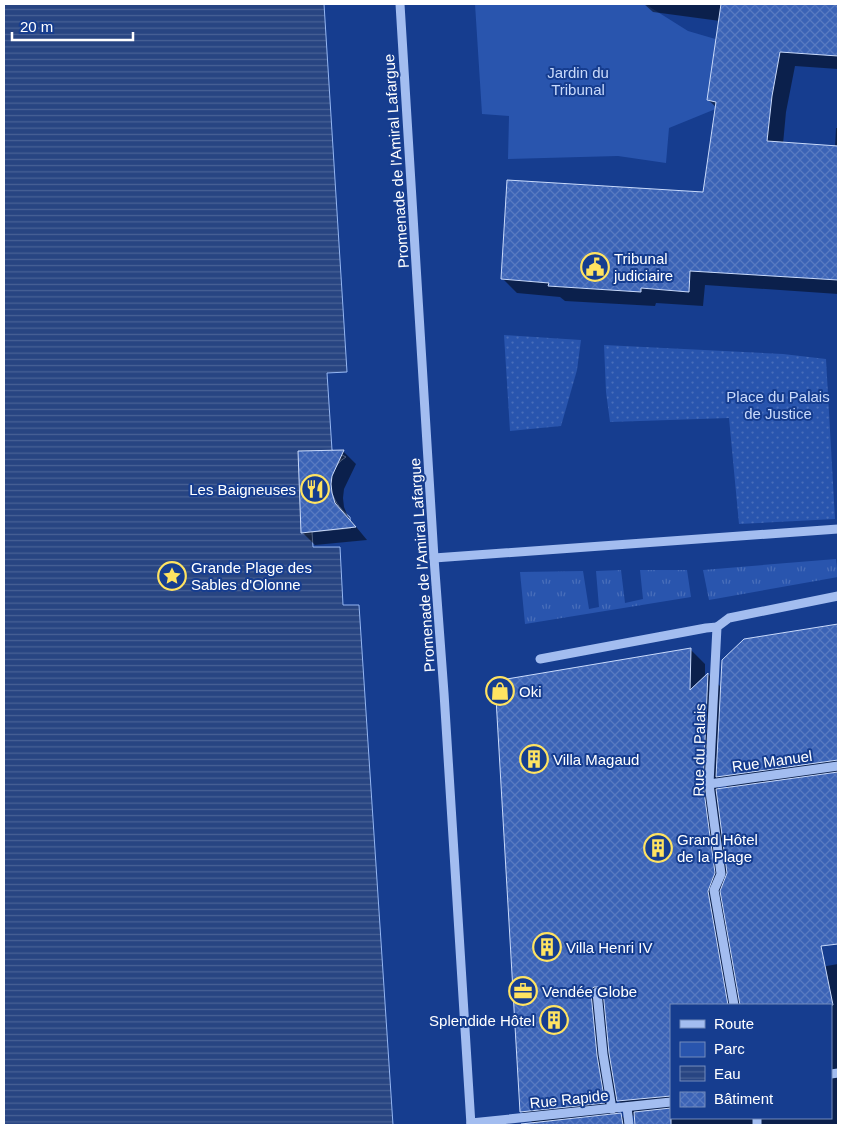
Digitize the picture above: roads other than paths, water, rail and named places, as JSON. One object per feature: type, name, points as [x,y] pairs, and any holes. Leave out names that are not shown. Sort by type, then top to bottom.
[{"type":"street","name":"Promenade de l'Amiral Lafargue","points":[[400,4],[471,1124]]},
{"type":"street","points":[[434,558],[838,528]]},
{"type":"street","points":[[540,659],[717,627],[729,618],[838,596]]},
{"type":"street","name":"Rue du Palais","points":[[717,627],[710,784],[721,874],[714,890],[734,1004]]},
{"type":"street","name":"Rue Manuel","points":[[710,784],[838,766]]},
{"type":"street","points":[[596,992],[612,1109]]},
{"type":"street","name":"Rue Rapide","points":[[471,1124],[670,1102]]},
{"type":"street","points":[[627,1107],[629,1125]]},
{"type":"water","name":"Grande Plage des Sables d'Olonne","points":[[4,4],[324,4],[347,372],[327,373],[332,450],[346,457],[333,472],[331,487],[335,500],[350,517],[351,528],[312,532],[313,547],[340,547],[343,605],[359,605],[393,1125],[4,1125]]},
{"type":"place","name":"Tribunal judiciaire","points":[[595,267]]},
{"type":"place","name":"Les Baigneuses","points":[[315,489]]},
{"type":"place","name":"Grande Plage des Sables d'Olonne","points":[[172,576]]},
{"type":"place","name":"Oki","points":[[500,691]]},
{"type":"place","name":"Villa Magaud","points":[[534,759]]},
{"type":"place","name":"Grand Hôtel de la Plage","points":[[658,848]]},
{"type":"place","name":"Villa Henri IV","points":[[547,947]]},
{"type":"place","name":"Vendée Globe","points":[[523,991]]},
{"type":"place","name":"Splendide Hôtel","points":[[554,1020]]},
{"type":"park label","name":"Jardin du Tribunal","points":[[578,80]]},
{"type":"park label","name":"Place du Palais de Justice","points":[[778,404]]}]
